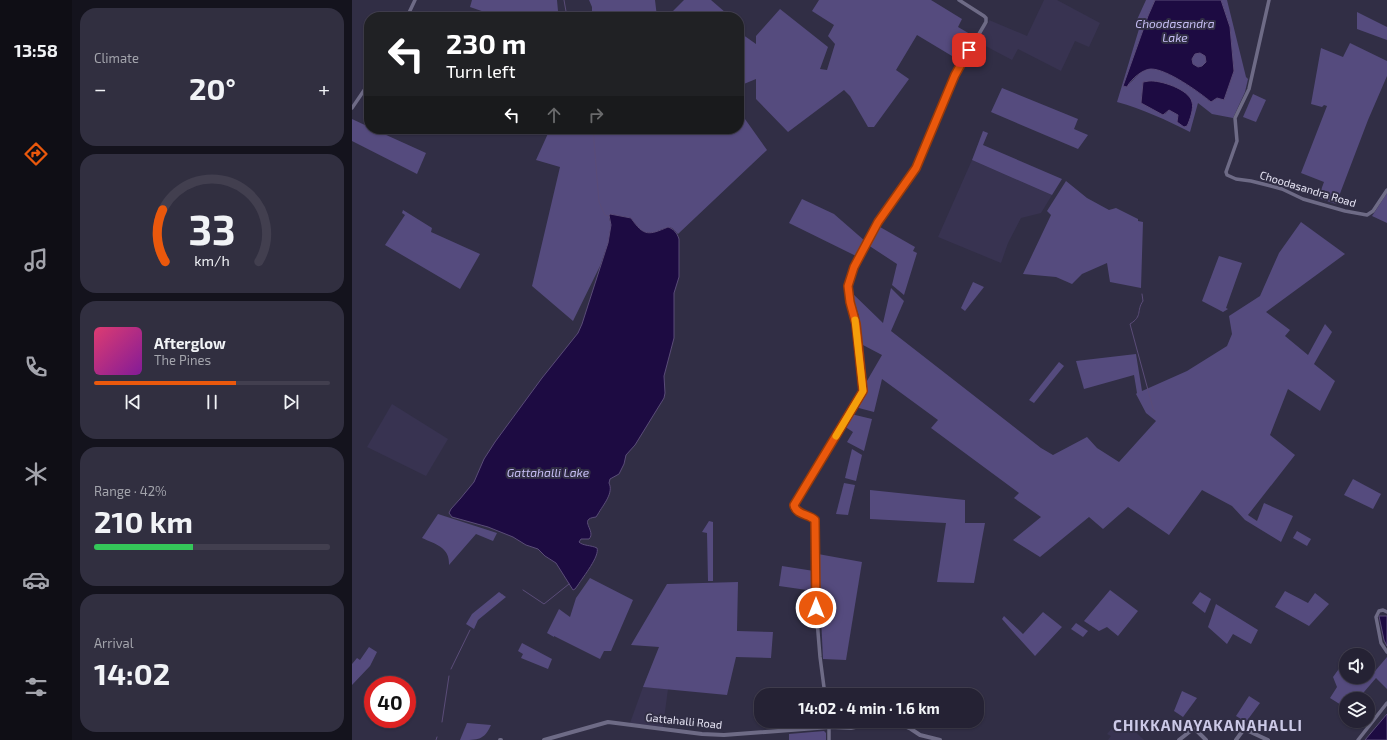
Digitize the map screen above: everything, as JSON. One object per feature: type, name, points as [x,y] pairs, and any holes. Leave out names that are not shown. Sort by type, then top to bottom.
[{"type":"main road","name":"Gattahalli Road","points":[[544,740],[608,722],[702,734],[724,735],[817,728]]},
{"type":"main road","name":"Gattahalli Road","points":[[909,728],[920,736],[940,740]]},
{"type":"main road","points":[[1178,740],[1193,729],[1206,740]]},
{"type":"main road","points":[[1236,740],[1244,729],[1268,740]]},
{"type":"street","points":[[409,12],[414,0]]},
{"type":"street","points":[[824,688],[816,608],[816,525],[815,520],[812,517],[797,511],[794,505],[863,391],[856,324],[850,302],[848,286],[854,267],[878,222],[916,168],[955,75],[986,22],[986,18],[984,16],[959,0]]},
{"type":"street","name":"Choodasandra Road","points":[[1269,0],[1249,89],[1235,118],[1237,141],[1226,172],[1227,175],[1236,179],[1276,187],[1303,199],[1367,215],[1373,212],[1387,190]]},
{"type":"street","points":[[352,108],[364,90]]},
{"type":"street","points":[[1387,612],[1383,610],[1379,611],[1376,617],[1381,643],[1387,652]]},
{"type":"street","points":[[1358,740],[1387,703]]},
{"type":"street","points":[[829,740],[830,728]]},
{"type":"shaded area","points":[[472,0],[557,0],[558,11],[484,12],[470,7]]},
{"type":"shaded area","points":[[589,0],[655,0],[656,12],[592,12],[592,7]]},
{"type":"shaded area","points":[[684,0],[711,0],[725,12],[672,12]]},
{"type":"shaded area","points":[[819,0],[931,0],[962,19],[958,27],[970,34],[957,59],[917,35],[896,70],[909,79],[874,127],[868,127],[850,96],[844,90],[788,132],[756,99],[756,79],[744,84],[744,36],[756,44],[756,36],[780,9],[828,47],[820,69],[827,70],[835,44],[828,36],[834,25],[812,11]]},
{"type":"shaded area","points":[[1044,0],[1057,0],[1100,23],[1089,47],[1075,41],[1061,71],[1018,49],[1012,60],[976,41],[985,25],[988,24],[989,20],[1027,36]]},
{"type":"shaded area","points":[[1146,0],[1155,0],[1123,86],[1125,87],[1128,85],[1144,70],[1154,69],[1162,71],[1180,80],[1211,102],[1217,98],[1224,100],[1234,71],[1230,27],[1221,0],[1227,0],[1246,77],[1248,79],[1245,92],[1233,118],[1212,114],[1198,103],[1190,132],[1154,115],[1117,102],[1139,29],[1135,24]],"holes":[[[1154,81],[1178,89],[1191,100],[1177,122],[1178,115],[1169,110],[1165,114],[1141,103],[1143,82]]]},
{"type":"shaded area","points":[[1357,12],[1387,27],[1387,40],[1357,29]]},
{"type":"shaded area","points":[[1350,43],[1387,61],[1387,76],[1368,120],[1336,204],[1318,198],[1324,182],[1301,173],[1327,106],[1324,105],[1322,107],[1311,104],[1321,48],[1343,57]]},
{"type":"shaded area","points":[[1196,53],[1202,53],[1206,57],[1206,63],[1202,67],[1196,67],[1192,63],[1192,57]]},
{"type":"shaded area","points":[[1002,88],[1078,119],[1074,129],[1088,135],[1078,149],[991,112]]},
{"type":"shaded area","points":[[1253,94],[1266,100],[1256,122],[1243,117]]},
{"type":"shaded area","points":[[744,118],[767,150],[678,234],[672,228],[668,227],[656,232],[647,233],[640,229],[631,218],[610,214],[609,218],[611,225],[608,243],[600,266],[573,321],[532,286],[560,167],[536,160],[548,134],[744,134]]},
{"type":"shaded area","points":[[352,119],[364,125],[364,134],[384,134],[426,153],[417,174],[352,141]]},
{"type":"shaded area","points":[[983,131],[988,133],[983,145],[1062,179],[1052,195],[972,160]]},
{"type":"shaded area","points":[[972,160],[1052,195],[1041,213],[1021,218],[1008,243],[1001,263],[938,237]]},
{"type":"shaded area","points":[[1066,181],[1087,198],[1109,210],[1116,208],[1138,219],[1138,221],[1143,222],[1141,288],[1110,282],[1107,263],[1082,274],[1072,284],[1056,277],[1023,274],[1051,215],[1047,211]]},
{"type":"shaded area","points":[[1387,193],[1387,223],[1372,216]]},
{"type":"shaded area","points":[[802,199],[834,214],[865,241],[856,256],[789,223]]},
{"type":"shaded area","points":[[403,210],[432,228],[431,232],[480,254],[460,289],[385,245],[405,215],[402,213]]},
{"type":"shaded area","points":[[1301,222],[1345,254],[1266,312],[1290,330],[1285,336],[1308,355],[1325,324],[1332,332],[1314,364],[1335,381],[1320,411],[1288,389],[1270,435],[1295,455],[1248,515],[1257,521],[1264,503],[1293,516],[1281,542],[1245,520],[1232,506],[1202,490],[1169,535],[1128,507],[1103,529],[1089,517],[1040,557],[1013,540],[1041,517],[1014,498],[1019,493],[931,428],[938,420],[882,379],[874,412],[855,407],[865,391],[864,386],[882,355],[861,344],[859,316],[851,292],[883,323],[891,288],[904,301],[891,331],[1041,448],[1053,455],[1087,437],[1097,448],[1119,462],[1156,421],[1146,413],[1136,394],[1134,375],[1084,389],[1076,361],[1136,354],[1142,391],[1187,371],[1227,346],[1232,334],[1229,316],[1260,296],[1279,253]]},
{"type":"shaded area","points":[[880,227],[915,247],[913,251],[917,253],[904,295],[892,285],[897,264],[868,245]]},
{"type":"shaded area","points":[[1219,256],[1242,263],[1226,308],[1228,309],[1223,312],[1202,301]]},
{"type":"shaded area","points":[[973,282],[984,287],[965,311],[961,308]]},
{"type":"shaded area","points":[[1059,362],[1064,366],[1034,403],[1029,400]]},
{"type":"shaded area","points":[[392,404],[448,439],[426,476],[367,447]]},
{"type":"shaded area","points":[[851,414],[872,419],[864,451],[847,442],[853,432],[844,426]]},
{"type":"shaded area","points":[[852,449],[862,455],[856,481],[845,478]]},
{"type":"shaded area","points":[[1353,479],[1381,494],[1373,509],[1344,495]]},
{"type":"shaded area","points":[[844,483],[855,485],[848,515],[836,514]]},
{"type":"shaded area","points":[[870,490],[965,500],[965,523],[985,523],[974,583],[937,582],[946,523],[870,519]]},
{"type":"shaded area","points":[[438,514],[497,533],[493,541],[476,534],[449,565],[447,554],[441,547],[422,538]]},
{"type":"shaded area","points":[[709,521],[713,522],[713,581],[708,581],[707,533],[702,532]]},
{"type":"shaded area","points":[[1297,531],[1311,539],[1307,546],[1293,538]]},
{"type":"shaded area","points":[[818,554],[862,562],[846,660],[823,659]]},
{"type":"shaded area","points":[[782,566],[814,571],[814,591],[779,586]]},
{"type":"shaded area","points":[[590,578],[633,600],[611,651],[604,651],[600,659],[547,633],[559,609],[570,617],[576,598]]},
{"type":"shaded area","points":[[738,582],[737,631],[773,632],[771,658],[736,657],[727,695],[643,687],[659,647],[631,645],[667,584]]},
{"type":"shaded area","points":[[1110,590],[1138,611],[1118,636],[1107,627],[1099,631],[1084,621]]},
{"type":"shaded area","points":[[1285,591],[1308,603],[1315,593],[1329,604],[1309,626],[1275,607]]},
{"type":"shaded area","points":[[499,592],[506,597],[478,620],[474,629],[466,624],[472,614]]},
{"type":"shaded area","points":[[1200,592],[1211,599],[1205,613],[1192,603]]},
{"type":"shaded area","points":[[1216,604],[1258,630],[1251,644],[1233,634],[1227,644],[1208,627]]},
{"type":"shaded area","points":[[1043,612],[1062,627],[1035,656],[1002,619],[1004,616],[1023,634]]},
{"type":"shaded area","points":[[1076,623],[1088,631],[1083,637],[1071,629]]},
{"type":"shaded area","points":[[522,643],[552,659],[548,669],[521,658],[523,654],[518,651]]},
{"type":"shaded area","points":[[369,647],[377,652],[370,666],[352,685],[352,664],[357,658],[360,660]]},
{"type":"shaded area","points":[[1387,657],[1387,689],[1376,678],[1375,679],[1375,671]]},
{"type":"shaded area","points":[[1339,669],[1339,684],[1371,684],[1364,692],[1339,692],[1339,704],[1330,698],[1337,687],[1333,677]]},
{"type":"shaded area","points":[[643,687],[668,689],[663,727],[630,723]]},
{"type":"shaded area","points":[[1182,691],[1197,698],[1183,717],[1174,711]]},
{"type":"shaded area","points":[[1249,696],[1260,703],[1246,722],[1236,716]]},
{"type":"shaded area","points":[[1121,718],[1144,740],[1108,740],[1111,736],[1107,734]]},
{"type":"shaded area","points":[[467,723],[491,725],[486,734],[480,738],[460,740]]},
{"type":"shaded area","points":[[824,731],[826,733],[826,740],[789,740],[789,734]]},
{"type":"water","name":"Choodasandra Lake","points":[[1155,0],[1221,0],[1230,27],[1234,71],[1224,100],[1217,98],[1211,102],[1191,87],[1174,77],[1158,70],[1151,69],[1148,69],[1138,75],[1127,87],[1123,86]],"holes":[[[1200,53],[1205,56],[1206,62],[1202,66],[1198,67],[1193,64],[1192,59],[1195,54]]]},
{"type":"water","points":[[1149,81],[1174,86],[1190,97],[1192,107],[1187,126],[1184,127],[1177,122],[1178,115],[1169,110],[1163,115],[1141,103],[1143,82]]},
{"type":"water","name":"Gattahalli Lake","points":[[610,214],[631,218],[640,229],[647,233],[656,232],[668,227],[674,230],[677,235],[679,239],[679,277],[674,293],[674,338],[664,376],[664,398],[635,445],[626,455],[624,464],[619,474],[610,479],[610,491],[605,503],[596,517],[588,520],[591,536],[589,539],[581,539],[579,542],[597,548],[597,552],[578,585],[573,590],[556,563],[545,556],[538,549],[488,527],[452,517],[449,513],[474,482],[484,459],[495,442],[542,378],[578,333],[608,243],[611,225]]},
{"type":"water","points":[[1379,616],[1387,616],[1387,646],[1384,640]]},
{"type":"water","points":[[1387,714],[1387,740],[1365,740]]},
{"type":"waterway","points":[[564,0],[566,12]]},
{"type":"waterway","points":[[593,134],[599,202],[605,215],[609,216]]},
{"type":"waterway","points":[[1142,294],[1143,301],[1138,316],[1130,324],[1154,412]]},
{"type":"waterway","points":[[523,590],[544,604],[569,584]]},
{"type":"waterway","points":[[472,625],[476,617],[502,595]]},
{"type":"waterway","points":[[451,669],[470,630]]},
{"type":"waterway","points":[[442,722],[449,676]]},
{"type":"slow traffic","points":[[836,436],[863,391],[855,320]]},
{"type":"district","name":"CHIKKANAYAKANAHALLI","points":[[1208,726]]},
{"type":"route","points":[[816,608],[815,520],[812,517],[797,511],[794,505],[863,391],[856,324],[850,302],[848,286],[854,267],[866,242],[878,222],[916,168],[955,75],[969,50]]}]
